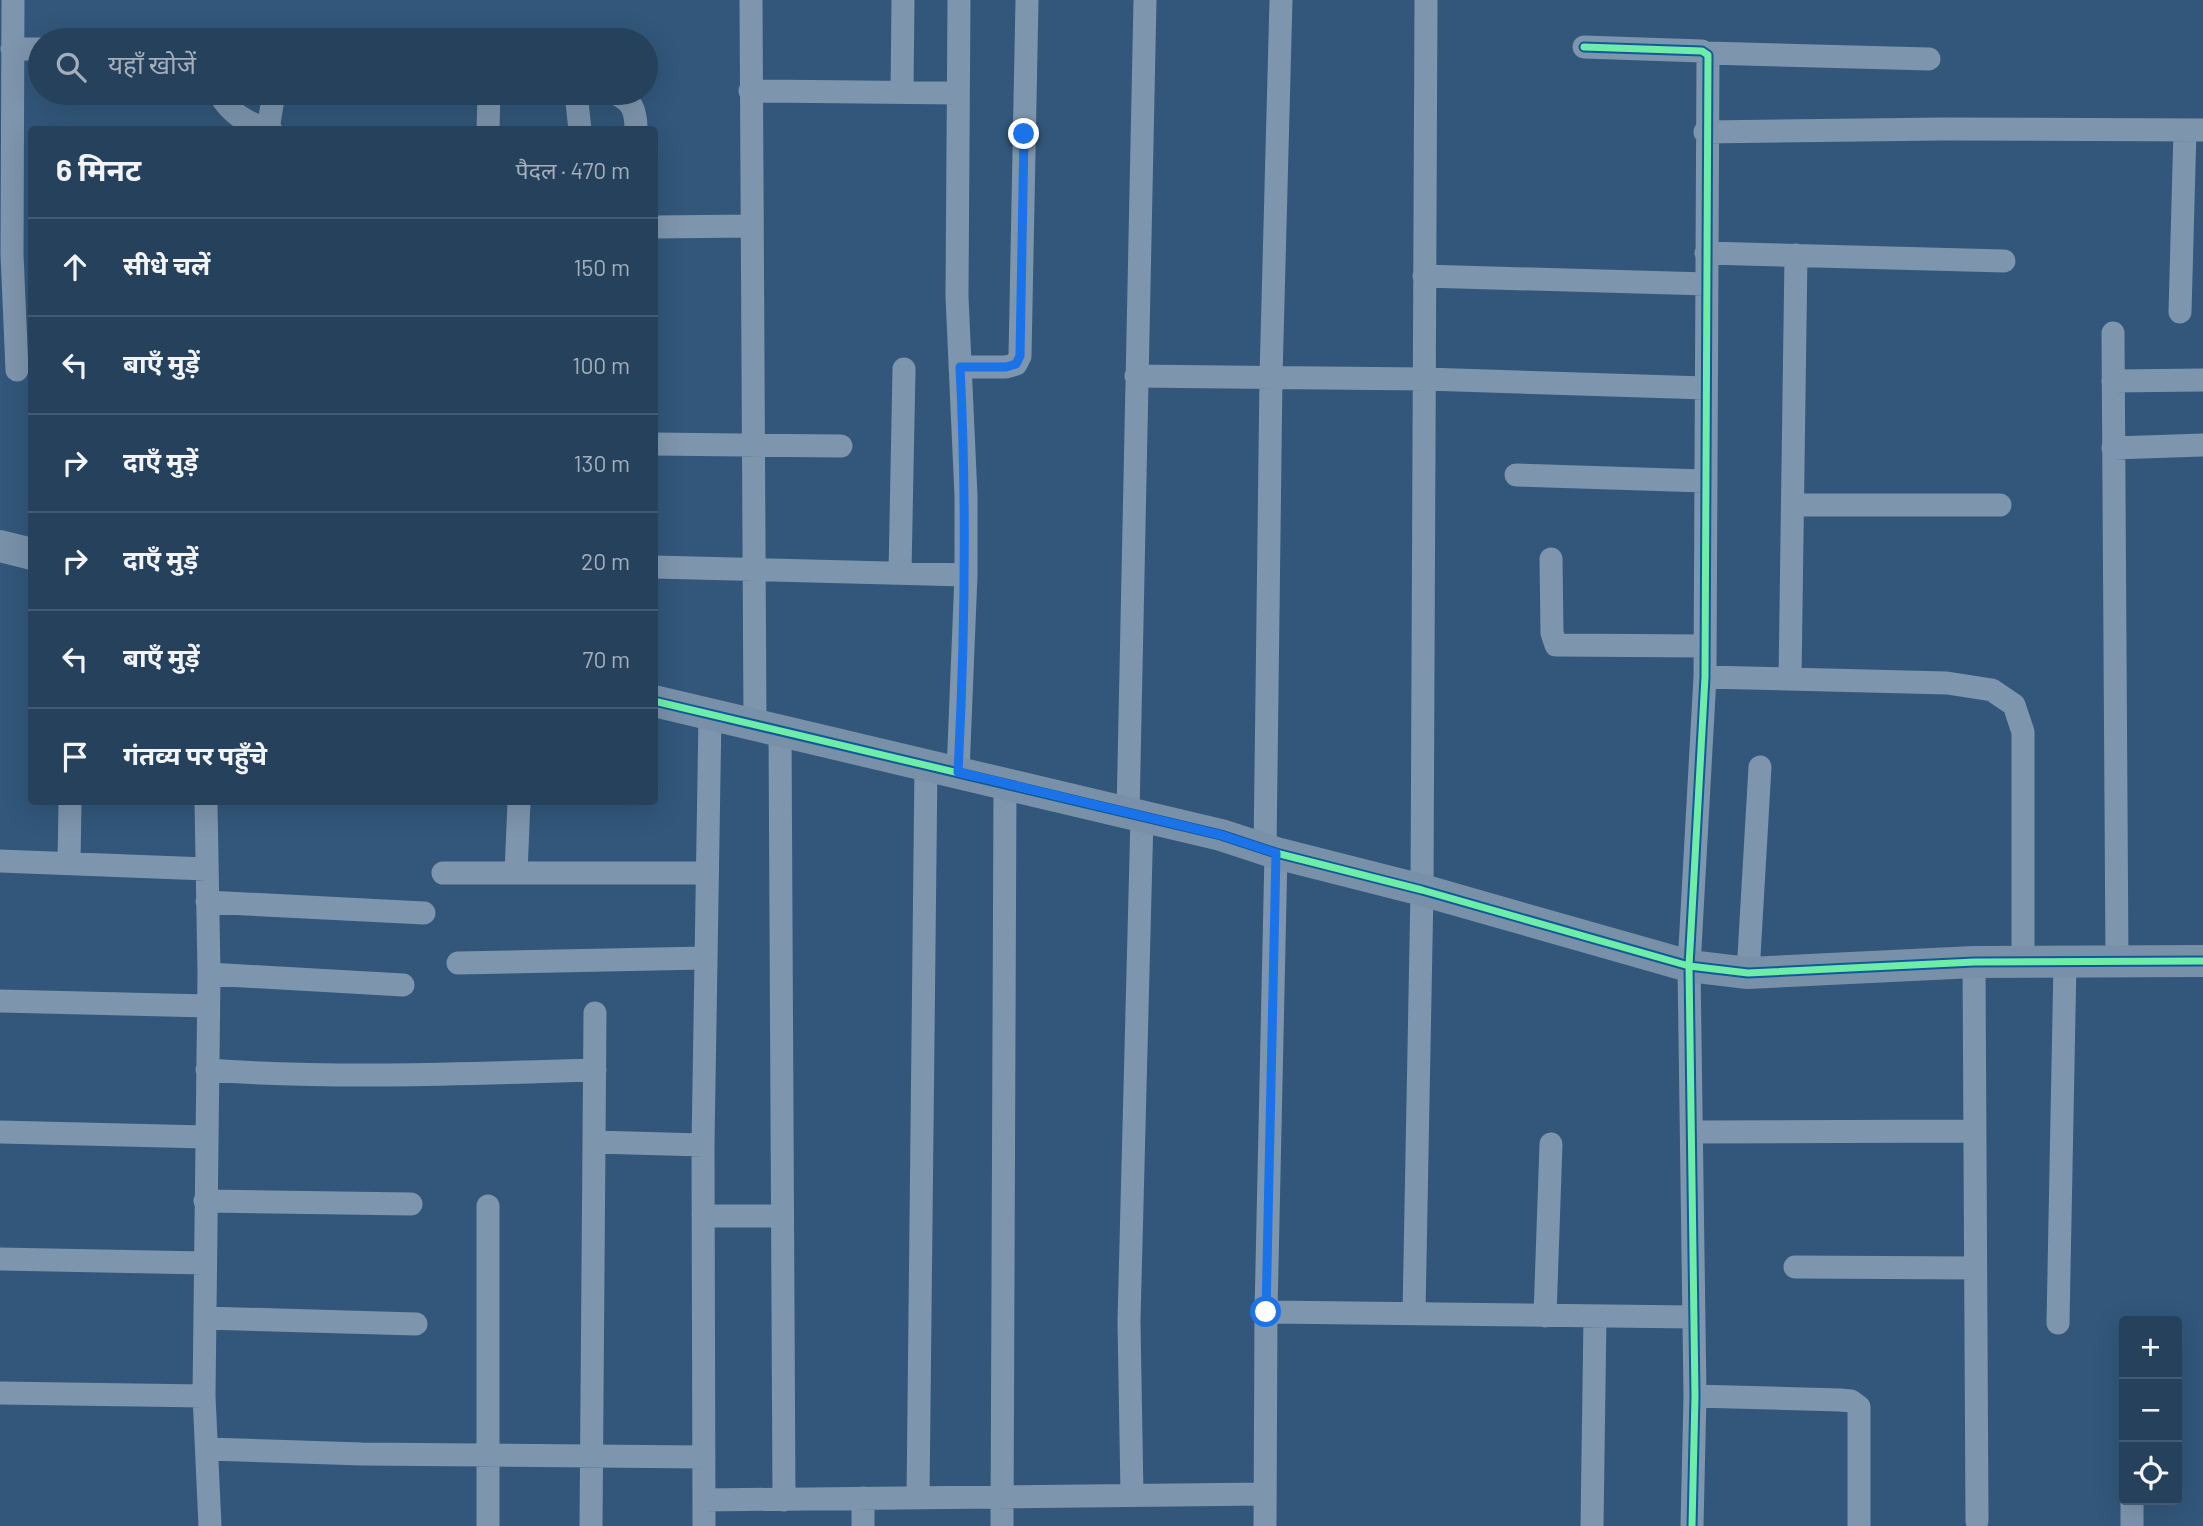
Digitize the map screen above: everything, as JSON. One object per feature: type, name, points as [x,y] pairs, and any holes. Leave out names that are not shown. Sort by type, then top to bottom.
[{"type":"street","points":[[13,0],[12,49],[6,92],[21,177],[6,254],[16,370]]},
{"type":"street","points":[[751,0],[752,568],[767,726],[781,1216],[783,1500]]},
{"type":"street","points":[[902,92],[903,0]]},
{"type":"street","points":[[958,772],[966,575],[966,496],[957,298],[959,0]]},
{"type":"street","points":[[960,367],[1006,367],[1016,364],[1020,356],[1027,0]]},
{"type":"street","points":[[1132,1495],[1129,1321],[1135,816],[1136,376],[1144,0]]},
{"type":"street","points":[[1265,1526],[1271,851],[1271,377],[1281,0]]},
{"type":"street","points":[[1414,1313],[1422,890],[1426,0]]},
{"type":"street","points":[[1584,47],[1929,60]]},
{"type":"street","points":[[12,49],[28,49]]},
{"type":"street","points":[[1692,1526],[1695,1396],[1694,1132],[1689,966],[1704,677],[1707,53]]},
{"type":"street","points":[[750,91],[958,93]]},
{"type":"street","points":[[226,105],[240,118],[261,126]]},
{"type":"street","points":[[269,126],[272,105]]},
{"type":"street","points":[[488,126],[489,105]]},
{"type":"street","points":[[577,105],[580,126]]},
{"type":"street","points":[[631,105],[634,107],[636,126]]},
{"type":"street","points":[[1706,132],[2194,130],[2180,312]]},
{"type":"street","points":[[658,227],[751,226]]},
{"type":"street","points":[[1706,253],[2004,261]]},
{"type":"street","points":[[1790,679],[1796,255]]},
{"type":"street","points":[[1424,276],[1707,284]]},
{"type":"street","points":[[2113,333],[2117,961]]},
{"type":"street","points":[[900,572],[904,369]]},
{"type":"street","points":[[1136,376],[1426,379],[1704,388]]},
{"type":"street","points":[[2113,381],[2203,380]]},
{"type":"street","points":[[658,444],[841,446]]},
{"type":"street","points":[[2113,448],[2203,445]]},
{"type":"street","points":[[1516,475],[1704,481]]},
{"type":"street","points":[[1793,505],[2000,505]]},
{"type":"street","points":[[0,546],[28,553]]},
{"type":"street","points":[[1551,559],[1552,633],[1556,645],[1704,646]]},
{"type":"street","points":[[658,567],[966,575]]},
{"type":"street","points":[[1704,677],[1947,683],[1992,690],[2014,705],[2023,732],[2023,962]]},
{"type":"street","points":[[658,702],[926,763],[1221,835],[1689,966],[1748,973],[1974,962],[2203,961]]},
{"type":"street","points":[[704,1526],[703,1145],[710,714]]},
{"type":"street","points":[[918,1498],[926,763]]},
{"type":"street","points":[[1748,973],[1760,767]]},
{"type":"street","points":[[1002,1526],[1005,783]]},
{"type":"street","points":[[69,863],[70,805]]},
{"type":"street","points":[[206,805],[209,974],[204,1396],[210,1526]]},
{"type":"street","points":[[516,872],[519,805]]},
{"type":"street","points":[[0,861],[206,869]]},
{"type":"street","points":[[443,873],[707,873]]},
{"type":"street","points":[[207,902],[424,913]]},
{"type":"street","points":[[458,963],[705,958]]},
{"type":"street","points":[[2057,1323],[2065,961]]},
{"type":"street","points":[[1974,962],[1977,1521]]},
{"type":"street","points":[[209,974],[403,985]]},
{"type":"street","points":[[0,1010],[0,1001],[208,1006]]},
{"type":"street","points":[[591,1526],[595,1013]]},
{"type":"street","points":[[207,1070],[298,1077],[394,1077],[595,1070]]},
{"type":"street","points":[[1694,1132],[1974,1131]]},
{"type":"street","points":[[0,1132],[206,1137]]},
{"type":"street","points":[[594,1142],[703,1145]]},
{"type":"street","points":[[1545,1316],[1551,1144]]},
{"type":"street","points":[[205,1201],[411,1204]]},
{"type":"street","points":[[488,1206],[488,1526]]},
{"type":"street","points":[[703,1216],[781,1216]]},
{"type":"street","points":[[0,1259],[205,1263]]},
{"type":"street","points":[[1795,1266],[1974,1268]]},
{"type":"street","points":[[1266,1312],[1693,1317]]},
{"type":"street","points":[[1592,1526],[1595,1316]]},
{"type":"street","points":[[206,1318],[416,1324]]},
{"type":"street","points":[[0,1393],[204,1396]]},
{"type":"street","points":[[1695,1396],[1839,1400],[1851,1401],[1859,1407],[1859,1526]]},
{"type":"street","points":[[208,1448],[704,1457]]},
{"type":"street","points":[[704,1500],[1265,1494]]},
{"type":"street","points":[[863,1498],[863,1526]]},
{"type":"street","points":[[2132,1505],[2132,1526]]},
{"type":"cycle path","points":[[1584,47],[1702,51],[1708,55],[1705,677],[1689,966],[1695,1396],[1692,1526]]},
{"type":"cycle path","points":[[658,702],[1221,835],[1276,853],[1422,890],[1689,966],[1748,973],[1974,962],[2203,961]]},
{"type":"route","points":[[1024,134],[1020,356],[1016,364],[1006,367],[960,367],[966,496],[966,575],[958,772],[1221,835],[1276,853],[1266,1312]]}]
